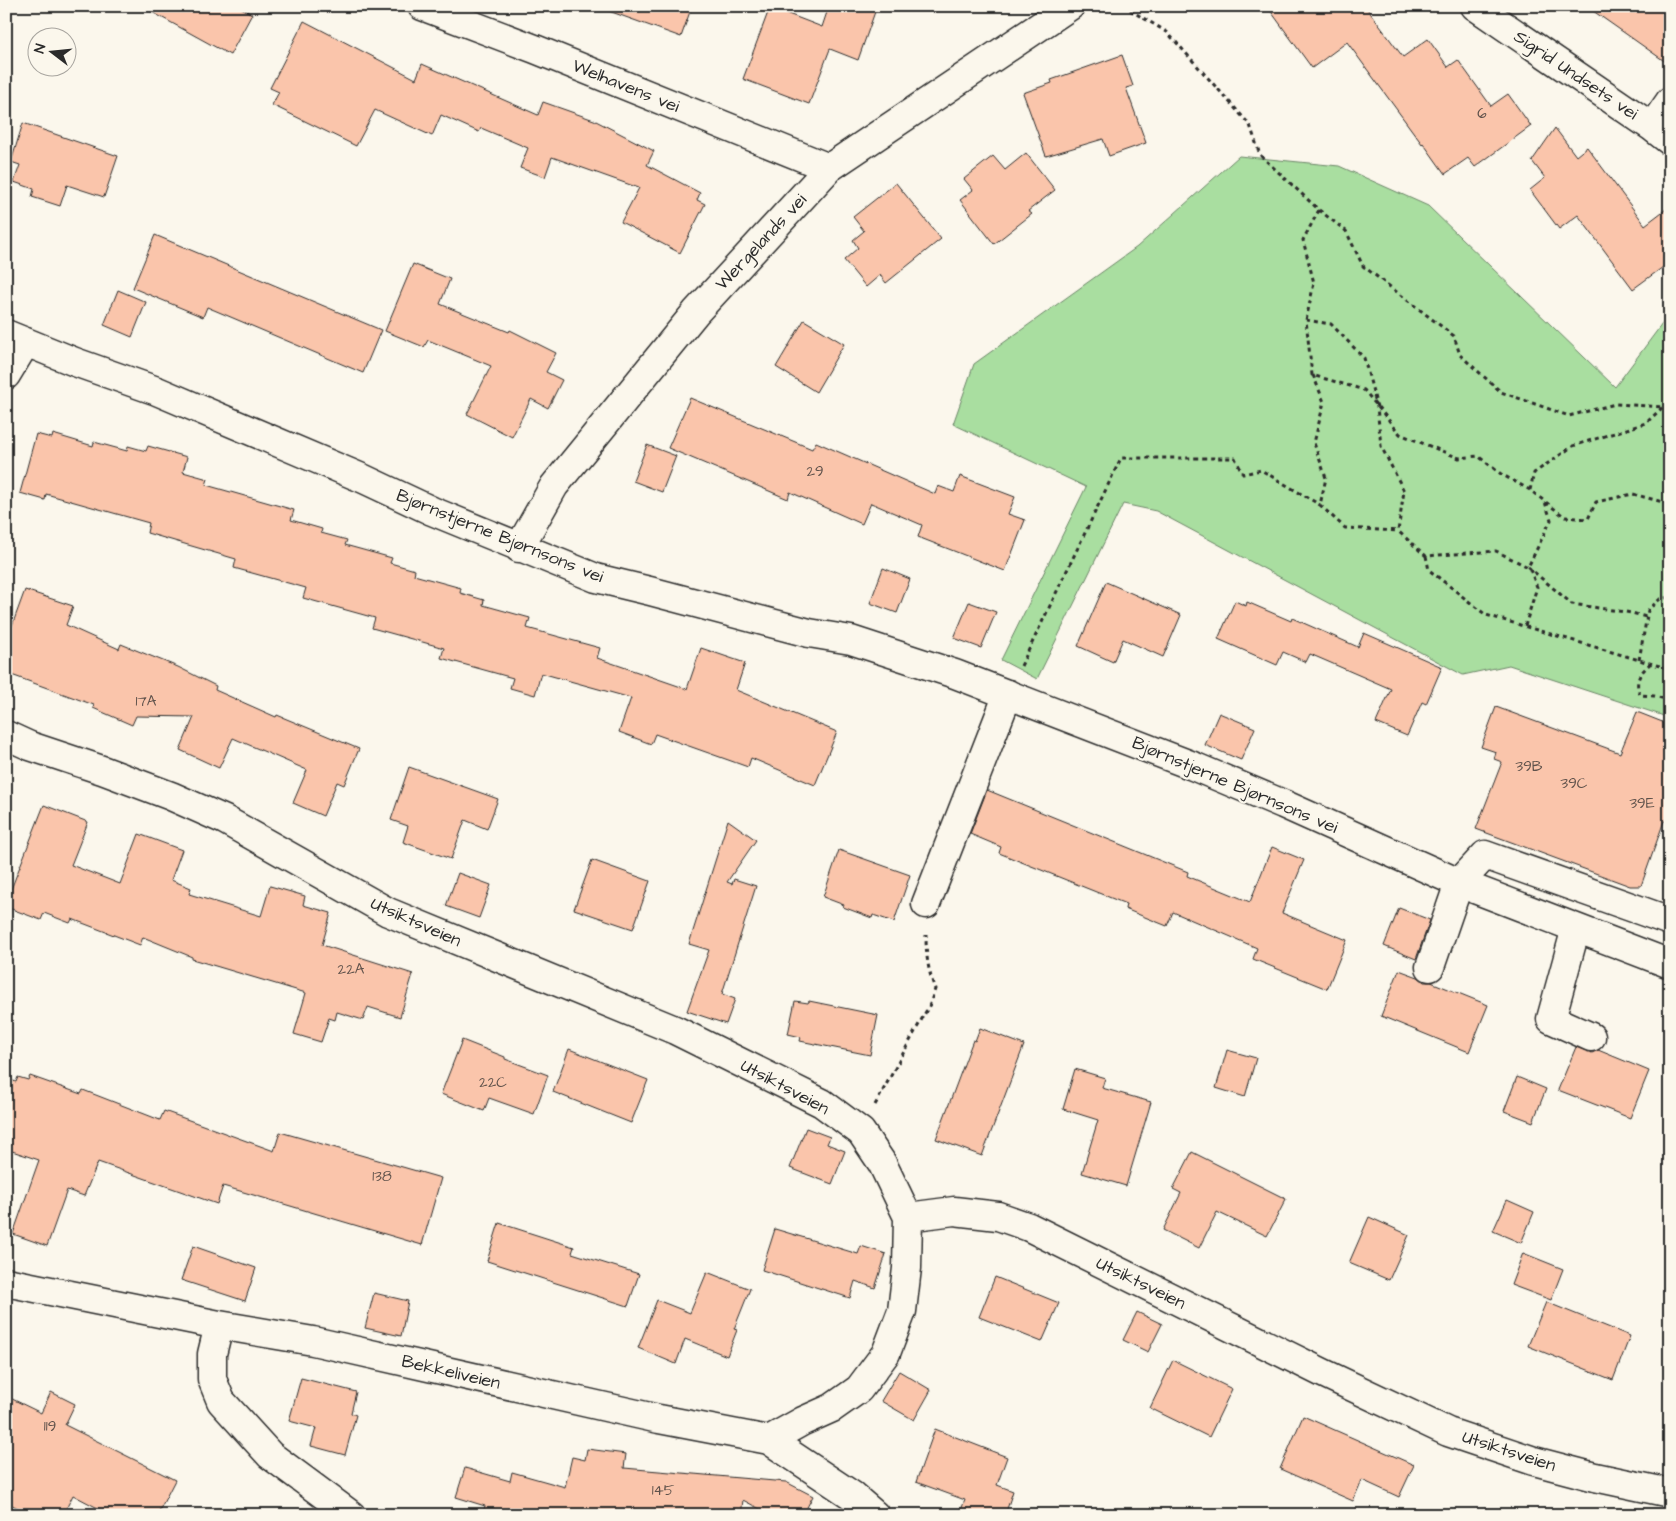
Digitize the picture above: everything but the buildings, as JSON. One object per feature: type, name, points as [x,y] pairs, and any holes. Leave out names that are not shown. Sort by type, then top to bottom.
[{"type":"street","name":"Welhavens vei","points":[[422,6],[535,49],[829,168]]},
{"type":"street","name":"Wergelands vei","points":[[519,548],[554,486],[690,319],[829,168],[1070,6]]},
{"type":"street","name":"Sigrid Undsets vei","points":[[1475,6],[1661,134],[1670,101]]},
{"type":"street","name":"Bjørnstjerne Bjørnsons vei","points":[[16,338],[174,398],[355,475],[432,511],[596,578],[809,633],[851,640],[955,674],[1220,777],[1459,883],[1670,964]]},
{"type":"street","points":[[6,375],[16,338]]},
{"type":"street","points":[[926,904],[1008,694]]},
{"type":"street","name":"Utsiktsveien","points":[[6,735],[30,746],[102,770],[170,796],[225,820],[388,912],[675,1030],[822,1103],[861,1132],[882,1163],[908,1217],[954,1211],[998,1216],[1029,1227],[1323,1373],[1448,1432],[1534,1461],[1595,1477],[1670,1493]]},
{"type":"street","points":[[1430,967],[1459,883],[1485,855],[1670,921]]},
{"type":"street","points":[[1576,928],[1551,1019],[1591,1037]]},
{"type":"street","points":[[769,1440],[832,1408],[858,1389],[886,1353],[902,1311],[907,1268],[908,1217]]},
{"type":"street","name":"Bekkeliveien","points":[[6,1282],[219,1325],[314,1341],[658,1419],[769,1440],[853,1496],[875,1515]]},
{"type":"street","points":[[219,1325],[212,1354],[212,1379],[221,1401],[270,1455],[351,1515]]},
{"type":"path","points":[[1123,6],[1167,32],[1250,125],[1260,155],[1319,210],[1346,231],[1363,266],[1454,336],[1460,355],[1501,392],[1569,416],[1615,404],[1670,406]]},
{"type":"path","points":[[1319,210],[1303,240],[1314,283],[1306,320],[1312,375],[1324,402],[1314,443],[1326,478],[1320,505]]},
{"type":"path","points":[[1306,320],[1331,324],[1364,358],[1377,406],[1381,446],[1404,491],[1398,531]]},
{"type":"path","points":[[1312,375],[1364,390],[1400,434],[1459,458],[1478,456],[1501,474],[1530,490],[1565,517],[1588,519],[1596,502],[1633,494],[1670,504]]},
{"type":"path","points":[[1530,490],[1534,473],[1574,446],[1646,423],[1663,407]]},
{"type":"path","points":[[1008,694],[1121,458],[1235,458],[1243,474],[1261,470],[1320,505],[1345,528],[1398,531],[1426,556],[1429,570],[1486,615],[1670,669]]},
{"type":"path","points":[[1525,626],[1536,587],[1528,567],[1550,520],[1545,502]]},
{"type":"path","points":[[1426,556],[1496,551],[1528,567],[1572,604],[1632,613],[1646,617]]},
{"type":"path","points":[[1639,660],[1648,610],[1660,599],[1670,597]]},
{"type":"path","points":[[1651,663],[1639,675],[1636,684],[1640,695],[1670,700]]},
{"type":"path","points":[[861,1132],[930,1004],[936,989],[929,973],[926,957],[926,904]]},
{"type":"green space","points":[[1239,156],[1339,166],[1428,206],[1615,387],[1665,320],[1670,320],[1670,718],[1509,665],[1463,675],[1156,511],[1123,504],[1037,679],[1001,660],[1086,487],[953,424],[974,364],[1137,247]]}]
